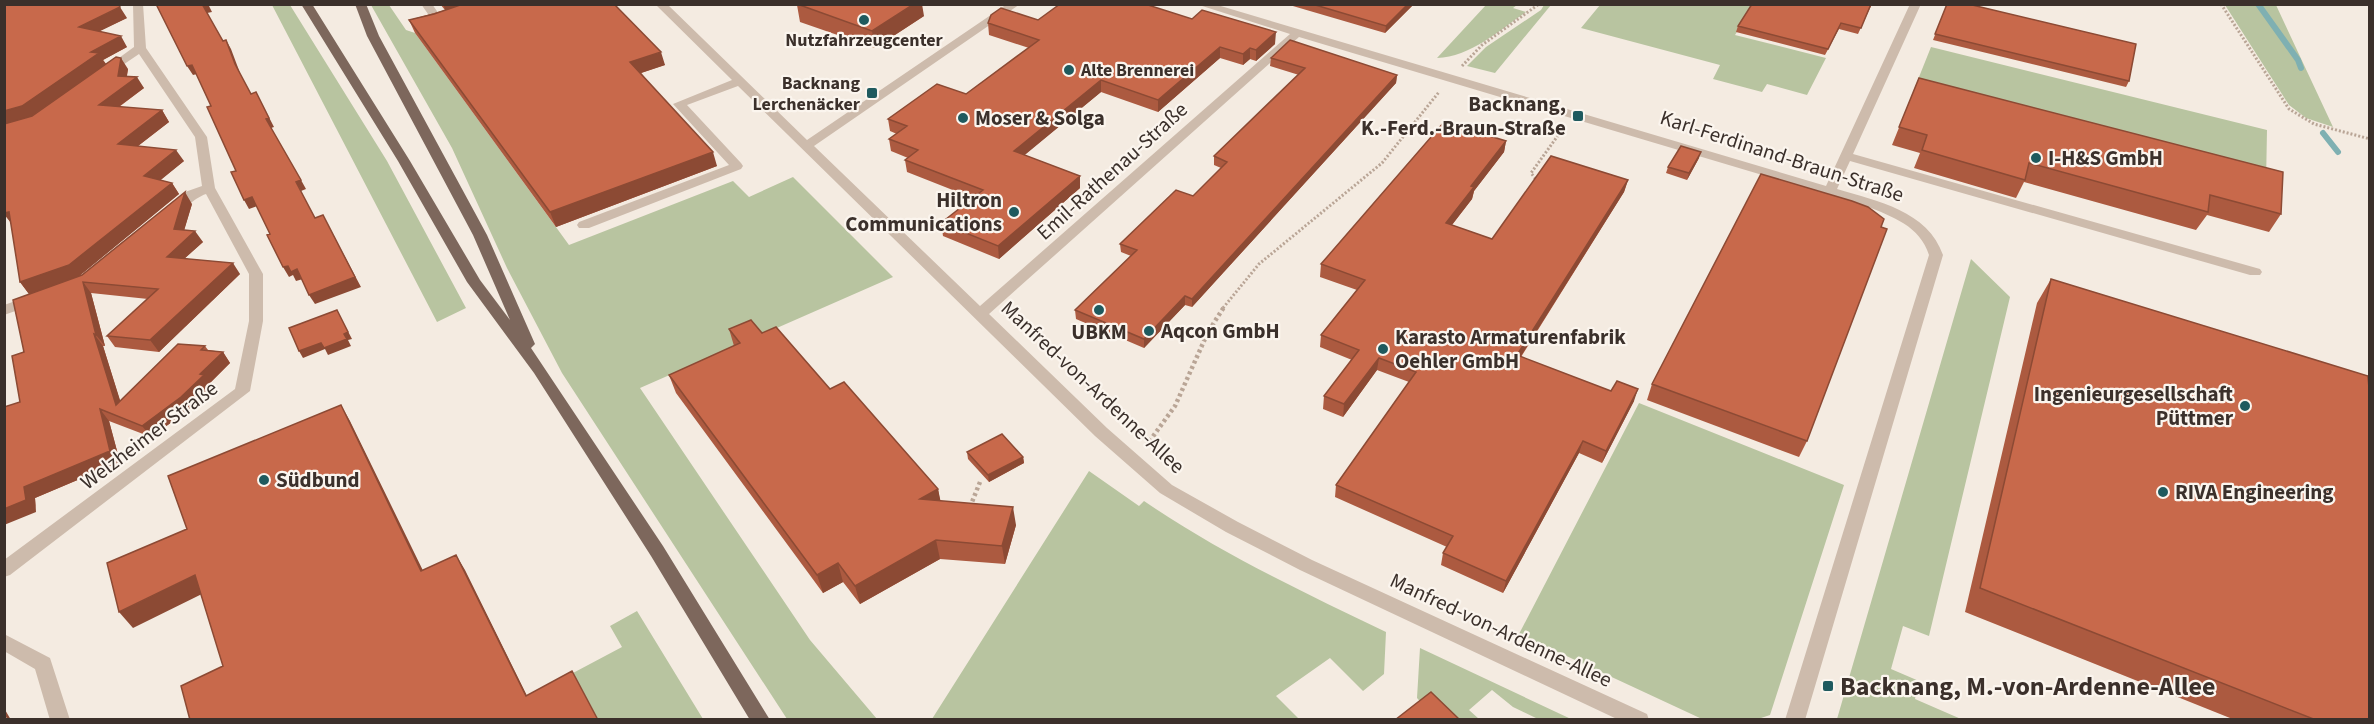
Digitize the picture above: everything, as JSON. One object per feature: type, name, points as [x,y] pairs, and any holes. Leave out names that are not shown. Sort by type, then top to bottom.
[{"type":"main road","points":[[306,4],[404,161],[474,282],[539,369],[657,551],[761,720]]},
{"type":"main road","points":[[349,4],[373,36]]},
{"type":"main road","points":[[360,4],[373,36],[480,235],[539,369]]},
{"type":"street","points":[[97,78],[140,48],[138,38],[141,11],[138,4]]},
{"type":"street","name":"Manfred-von-Ardenne-Allee","points":[[660,4],[980,314],[1166,489],[1296,560],[1640,720]]},
{"type":"street","points":[[807,145],[1015,4]]},
{"type":"street","name":"Karl-Ferdinand-Braun-Straße","points":[[1201,4],[1871,203],[1906,219],[1926,233],[1933,243],[1936,255],[1795,720]]},
{"type":"street","points":[[1830,191],[1916,4]]},
{"type":"street","points":[[430,10],[439,22],[457,16]]},
{"type":"street","name":"Emil-Rathenau-Straße","points":[[980,314],[1297,33]]},
{"type":"street","name":"Welzheimer Straße","points":[[4,570],[242,391],[256,321],[256,274],[209,188],[201,137],[140,48]]},
{"type":"street","points":[[584,225],[737,166],[679,104],[740,81]]},
{"type":"street","points":[[1845,156],[2255,272]]},
{"type":"street","points":[[163,216],[190,195],[209,188]]},
{"type":"street","points":[[4,310],[44,296]]},
{"type":"street","points":[[4,642],[43,664],[60,720]]},
{"type":"path","points":[[1133,460],[1175,406],[1208,332],[1230,297],[1260,264],[1382,163],[1450,78],[1482,45],[1539,4]]},
{"type":"path","points":[[2221,4],[2289,109],[2314,124],[2370,139]]},
{"type":"path","points":[[1541,183],[1531,173],[1573,115]]},
{"type":"path","points":[[968,511],[980,482]]},
{"type":"green space","points":[[272,5],[290,5],[387,161],[466,308],[437,322]]},
{"type":"green space","points":[[371,5],[389,5],[406,30],[415,33],[569,245],[733,181],[749,197],[793,177],[893,277],[640,388],[810,640],[877,719],[787,719],[562,373],[507,268],[452,148]]},
{"type":"green space","points":[[1486,5],[1517,5],[1513,8],[1526,12],[1473,48],[1437,58]]},
{"type":"green space","points":[[1544,5],[1551,5],[1495,73],[1467,66],[1486,47],[1541,10]]},
{"type":"green space","points":[[1600,5],[1754,5],[1735,35],[1826,58],[1807,95],[1767,84],[1762,92],[1713,79],[1720,65],[1581,28]]},
{"type":"green space","points":[[2225,5],[2276,5],[2333,127],[2306,118],[2289,105]]},
{"type":"green space","points":[[1931,47],[2267,130],[2266,184],[1913,92]]},
{"type":"green space","points":[[1971,259],[2010,297],[1929,636],[1903,626],[1891,669],[1919,681],[1915,699],[1961,719],[1837,719]]},
{"type":"green space","points":[[1639,403],[1844,485],[1770,715],[1758,719],[1702,719],[1519,634]]},
{"type":"green space","points":[[1089,471],[1139,506],[1144,501],[1232,555],[1386,632],[1384,674],[1363,691],[1330,658],[1276,696],[1299,719],[932,719]]},
{"type":"green space","points":[[637,611],[703,719],[598,719],[573,673],[622,647],[610,626]]},
{"type":"green space","points":[[1420,648],[1571,719],[1538,719],[1513,707],[1492,690],[1469,710],[1479,719],[1452,719],[1438,715],[1417,698]]},
{"type":"building","points":[[4,4],[118,4],[120,7],[79,27],[121,36],[91,52],[99,53],[22,106],[4,111]]},
{"type":"building","points":[[156,4],[202,4],[223,41],[226,40],[235,64],[251,94],[256,92],[269,118],[266,119],[301,180],[296,182],[315,218],[323,215],[355,277],[309,295],[297,269],[291,272],[288,266],[283,267],[252,197],[244,200],[231,172],[236,171],[207,107],[211,106],[192,65],[187,66]]},
{"type":"building","points":[[463,4],[614,4],[661,52],[630,62],[713,152],[550,212],[409,20]]},
{"type":"building","points":[[797,4],[914,4],[872,31]]},
{"type":"building","points":[[1060,4],[1145,4],[1192,19],[1202,10],[1276,32],[1256,50],[1250,48],[1243,54],[1220,47],[1158,100],[1101,80],[1014,151],[1080,176],[998,246],[941,223],[983,190],[905,160],[918,150],[889,139],[907,126],[888,119],[937,84],[966,94],[1039,40],[988,23],[991,15],[1001,8],[1038,20]]},
{"type":"building","points":[[1312,4],[1408,4],[1386,26]]},
{"type":"building","points":[[1752,4],[1871,4],[1861,28],[1841,23],[1828,49],[1738,26]]},
{"type":"building","points":[[1947,4],[1968,4],[2136,44],[2129,81],[1935,34]]},
{"type":"building","points":[[1290,40],[1397,75],[1192,299],[1185,296],[1144,339],[1075,310],[1137,250],[1120,244],[1176,190],[1193,196],[1227,162],[1214,156],[1305,68],[1271,58]]},
{"type":"building","points":[[116,57],[121,58],[118,76],[137,77],[99,105],[162,110],[118,144],[176,150],[144,176],[172,183],[69,265],[20,282],[9,212],[4,213],[4,124],[32,116]]},
{"type":"building","points":[[1919,78],[2283,172],[2281,214],[2210,195],[2208,212],[2029,163],[2025,180],[1922,150],[1927,135],[1899,127]]},
{"type":"building","points":[[1444,122],[1506,141],[1446,223],[1492,239],[1551,156],[1628,180],[1517,355],[1611,391],[1617,381],[1638,389],[1606,451],[1583,441],[1506,581],[1443,553],[1453,536],[1336,485],[1416,372],[1379,358],[1344,404],[1324,396],[1359,350],[1321,335],[1365,280],[1321,264]]},
{"type":"building","points":[[1681,146],[1701,152],[1689,173],[1668,167]]},
{"type":"building","points":[[1761,174],[1868,207],[1884,219],[1881,227],[1887,229],[1807,441],[1652,384]]},
{"type":"building","points":[[185,192],[174,229],[195,231],[167,257],[233,263],[150,340],[107,336],[158,289],[83,282],[96,335],[94,334],[116,405],[178,344],[205,346],[201,350],[223,352],[200,374],[204,375],[181,397],[142,426],[100,409],[110,451],[24,487],[26,500],[4,509],[4,407],[20,402],[12,356],[24,352],[13,300],[82,275]]},
{"type":"building","points":[[2051,279],[2368,376],[2370,401],[2370,720],[2316,720],[1980,588]]},
{"type":"building","points":[[337,310],[348,332],[344,334],[347,339],[324,348],[321,343],[299,351],[289,328]]},
{"type":"building","points":[[751,320],[762,333],[776,327],[830,389],[844,382],[938,489],[920,499],[1013,507],[1002,546],[936,540],[855,586],[838,563],[817,575],[669,375],[740,343],[729,329]]},
{"type":"building","points":[[341,405],[421,571],[456,555],[526,696],[572,671],[598,720],[190,720],[181,686],[223,666],[195,575],[119,612],[107,563],[187,529],[168,476]]},
{"type":"building","points":[[1002,434],[1023,457],[988,475],[967,452]]},
{"type":"building","points":[[1431,692],[1460,720],[1395,720]]},
{"type":"waterway","points":[[2258,4],[2298,60],[2301,68]]},
{"type":"waterway","points":[[2323,133],[2338,152]]},
{"type":"place","name":"Nutzfahrzeugcenter","points":[[864,20]]},
{"type":"place","name":"Alte Brennerei","points":[[1069,70]]},
{"type":"place","name":"Backnang Lerchenäcker","points":[[872,93]]},
{"type":"place","name":"Backnang, K.-Ferd.-Braun-Straße","points":[[1578,116]]},
{"type":"place","name":"Moser & Solga","points":[[963,118]]},
{"type":"place","name":"I-H&S GmbH","points":[[2036,158]]},
{"type":"place","name":"Hiltron Communications","points":[[1014,212]]},
{"type":"place","name":"UBKM","points":[[1099,310]]},
{"type":"place","name":"Aqcon GmbH","points":[[1149,331]]},
{"type":"place","name":"Karasto Armaturenfabrik Oehler GmbH","points":[[1383,349]]},
{"type":"place","name":"Ingenieurgesellschaft Püttmer","points":[[2245,406]]},
{"type":"place","name":"Südbund","points":[[264,480]]},
{"type":"place","name":"RIVA Engineering","points":[[2163,492]]},
{"type":"place","name":"Backnang, M.-von-Ardenne-Allee","points":[[1828,686]]}]
